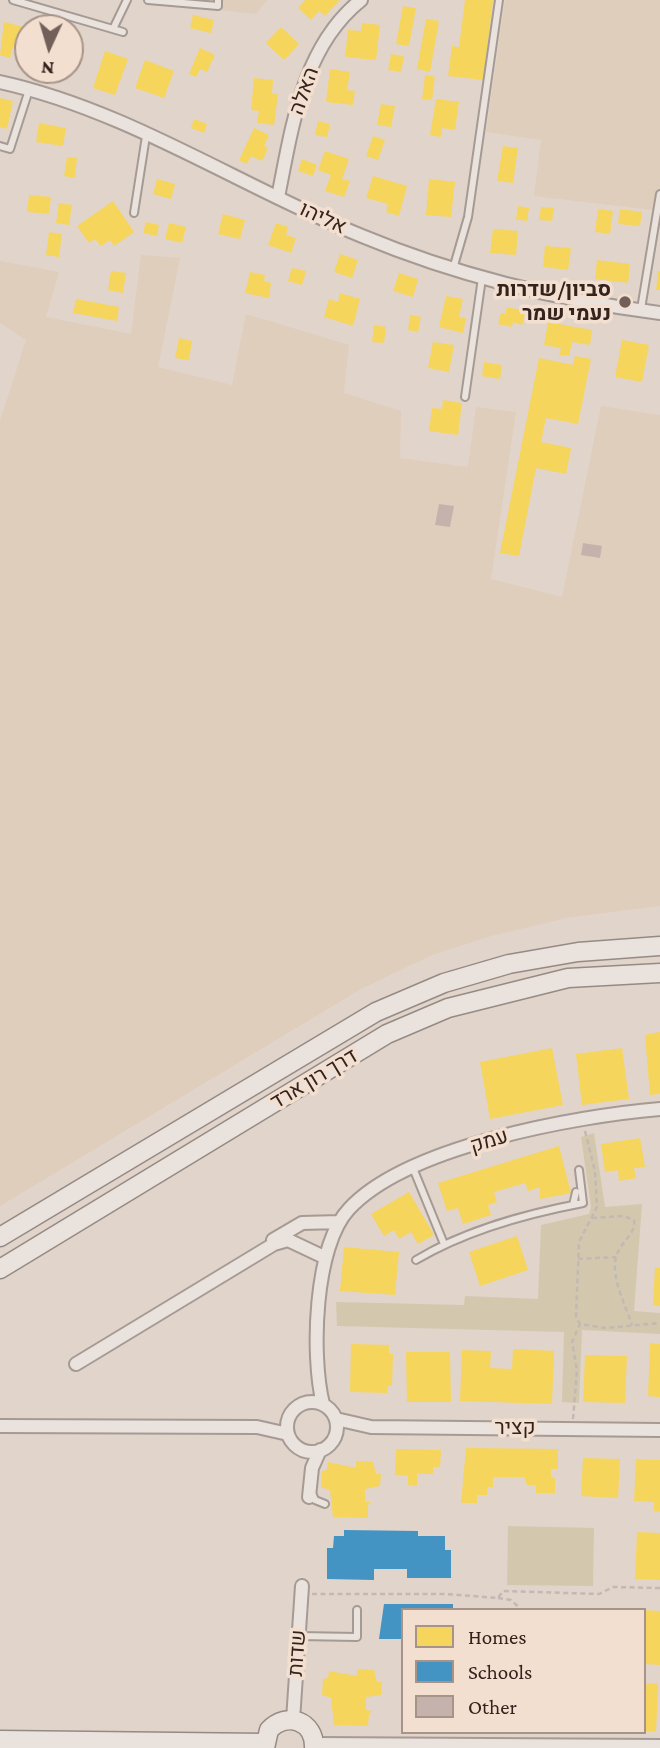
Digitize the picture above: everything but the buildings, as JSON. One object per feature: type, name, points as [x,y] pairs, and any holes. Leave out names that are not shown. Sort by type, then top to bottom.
[{"type":"main road","name":"דרך רון ארד","points":[[0,1237],[376,1012],[444,984],[509,964],[578,952],[660,946]]},
{"type":"main road","name":"דרך רון ארד","points":[[0,1269],[387,1034],[448,1008],[568,978],[660,973]]},
{"type":"main road","points":[[0,1740],[149,1745],[265,1745],[274,1725],[293,1720],[308,1728],[315,1746]]},
{"type":"street","name":"האלה","points":[[278,197],[295,112],[306,81],[329,34],[361,0]]},
{"type":"street","name":"אליהו","points":[[0,82],[29,88],[82,106],[361,236],[453,269],[545,295],[660,313]]},
{"type":"street","name":"עמק","points":[[323,1404],[317,1363],[324,1257],[339,1222],[350,1208],[369,1192],[413,1168],[502,1136],[582,1118],[660,1109]]},
{"type":"street","points":[[260,1252],[278,1236],[302,1223],[339,1222]]},
{"type":"street","points":[[76,1364],[260,1252],[288,1240],[324,1257]]},
{"type":"street","name":"עמק","points":[[304,1403],[317,1363]]},
{"type":"street","points":[[257,1427],[289,1416],[304,1403],[323,1404],[336,1419],[335,1437],[320,1450],[309,1489]]},
{"type":"street","points":[[288,1434],[289,1416]]},
{"type":"street","name":"קציר","points":[[336,1419],[371,1427],[660,1430]]},
{"type":"street","points":[[0,1426],[257,1427],[288,1434],[301,1449],[309,1489]]},
{"type":"street","name":"קציר","points":[[335,1437],[371,1427]]},
{"type":"street","points":[[301,1449],[320,1450]]},
{"type":"street","name":"שדות","points":[[293,1720],[302,1590]]},
{"type":"street","points":[[315,1746],[660,1746]]},
{"type":"lane","points":[[13,0],[123,32]]},
{"type":"lane","points":[[113,29],[127,0]]},
{"type":"lane","points":[[148,0],[218,6],[218,0]]},
{"type":"lane","points":[[453,269],[468,217],[499,0]]},
{"type":"lane","points":[[0,146],[9,149],[29,88]]},
{"type":"lane","points":[[134,213],[146,136]]},
{"type":"lane","points":[[641,310],[660,194]]},
{"type":"lane","points":[[465,397],[482,278]]},
{"type":"lane","points":[[413,1168],[444,1244]]},
{"type":"lane","points":[[416,1260],[444,1244],[496,1225],[583,1203],[579,1170]]},
{"type":"lane","points":[[573,1205],[576,1192]]},
{"type":"lane","points":[[309,1489],[315,1500],[325,1504]]},
{"type":"lane","points":[[299,1636],[357,1637],[358,1610]]},
{"type":"path","points":[[580,1324],[576,1317],[576,1259],[579,1242],[597,1207],[597,1194],[582,1118]]},
{"type":"path","points":[[592,1218],[623,1216],[634,1220],[635,1229],[616,1257],[618,1281],[632,1325]]},
{"type":"path","points":[[576,1259],[616,1257]]},
{"type":"path","points":[[580,1324],[607,1328],[660,1323]]},
{"type":"path","points":[[572,1428],[577,1370],[572,1342],[580,1324]]},
{"type":"path","points":[[498,1598],[503,1591],[599,1594],[613,1587],[660,1588]]},
{"type":"path","points":[[302,1590],[498,1598],[511,1600],[521,1608]]},
{"type":"shaded area","points":[[200,0],[267,0],[256,14],[199,8]]},
{"type":"shaded area","points":[[505,0],[660,0],[660,211],[534,196],[541,140],[486,132]]},
{"type":"shaded area","points":[[141,255],[180,258],[158,367],[232,385],[246,314],[349,345],[344,393],[401,411],[400,458],[468,467],[476,407],[516,412],[491,579],[562,597],[601,406],[660,415],[660,906],[566,918],[491,936],[432,955],[361,989],[0,1206],[0,421],[26,340],[0,323],[0,261],[59,272],[46,317],[131,334]]},
{"type":"shaded area","points":[[594,1133],[605,1207],[642,1204],[634,1311],[660,1313],[660,1334],[582,1330],[579,1403],[562,1402],[564,1332],[337,1326],[336,1302],[464,1305],[465,1296],[538,1299],[541,1225],[589,1214],[591,1207],[581,1137]]},
{"type":"shaded area","points":[[508,1526],[594,1528],[593,1586],[507,1585]]},
{"type":"place","name":"סביון/שדרות נעמי שמר","points":[[625,302]]}]
